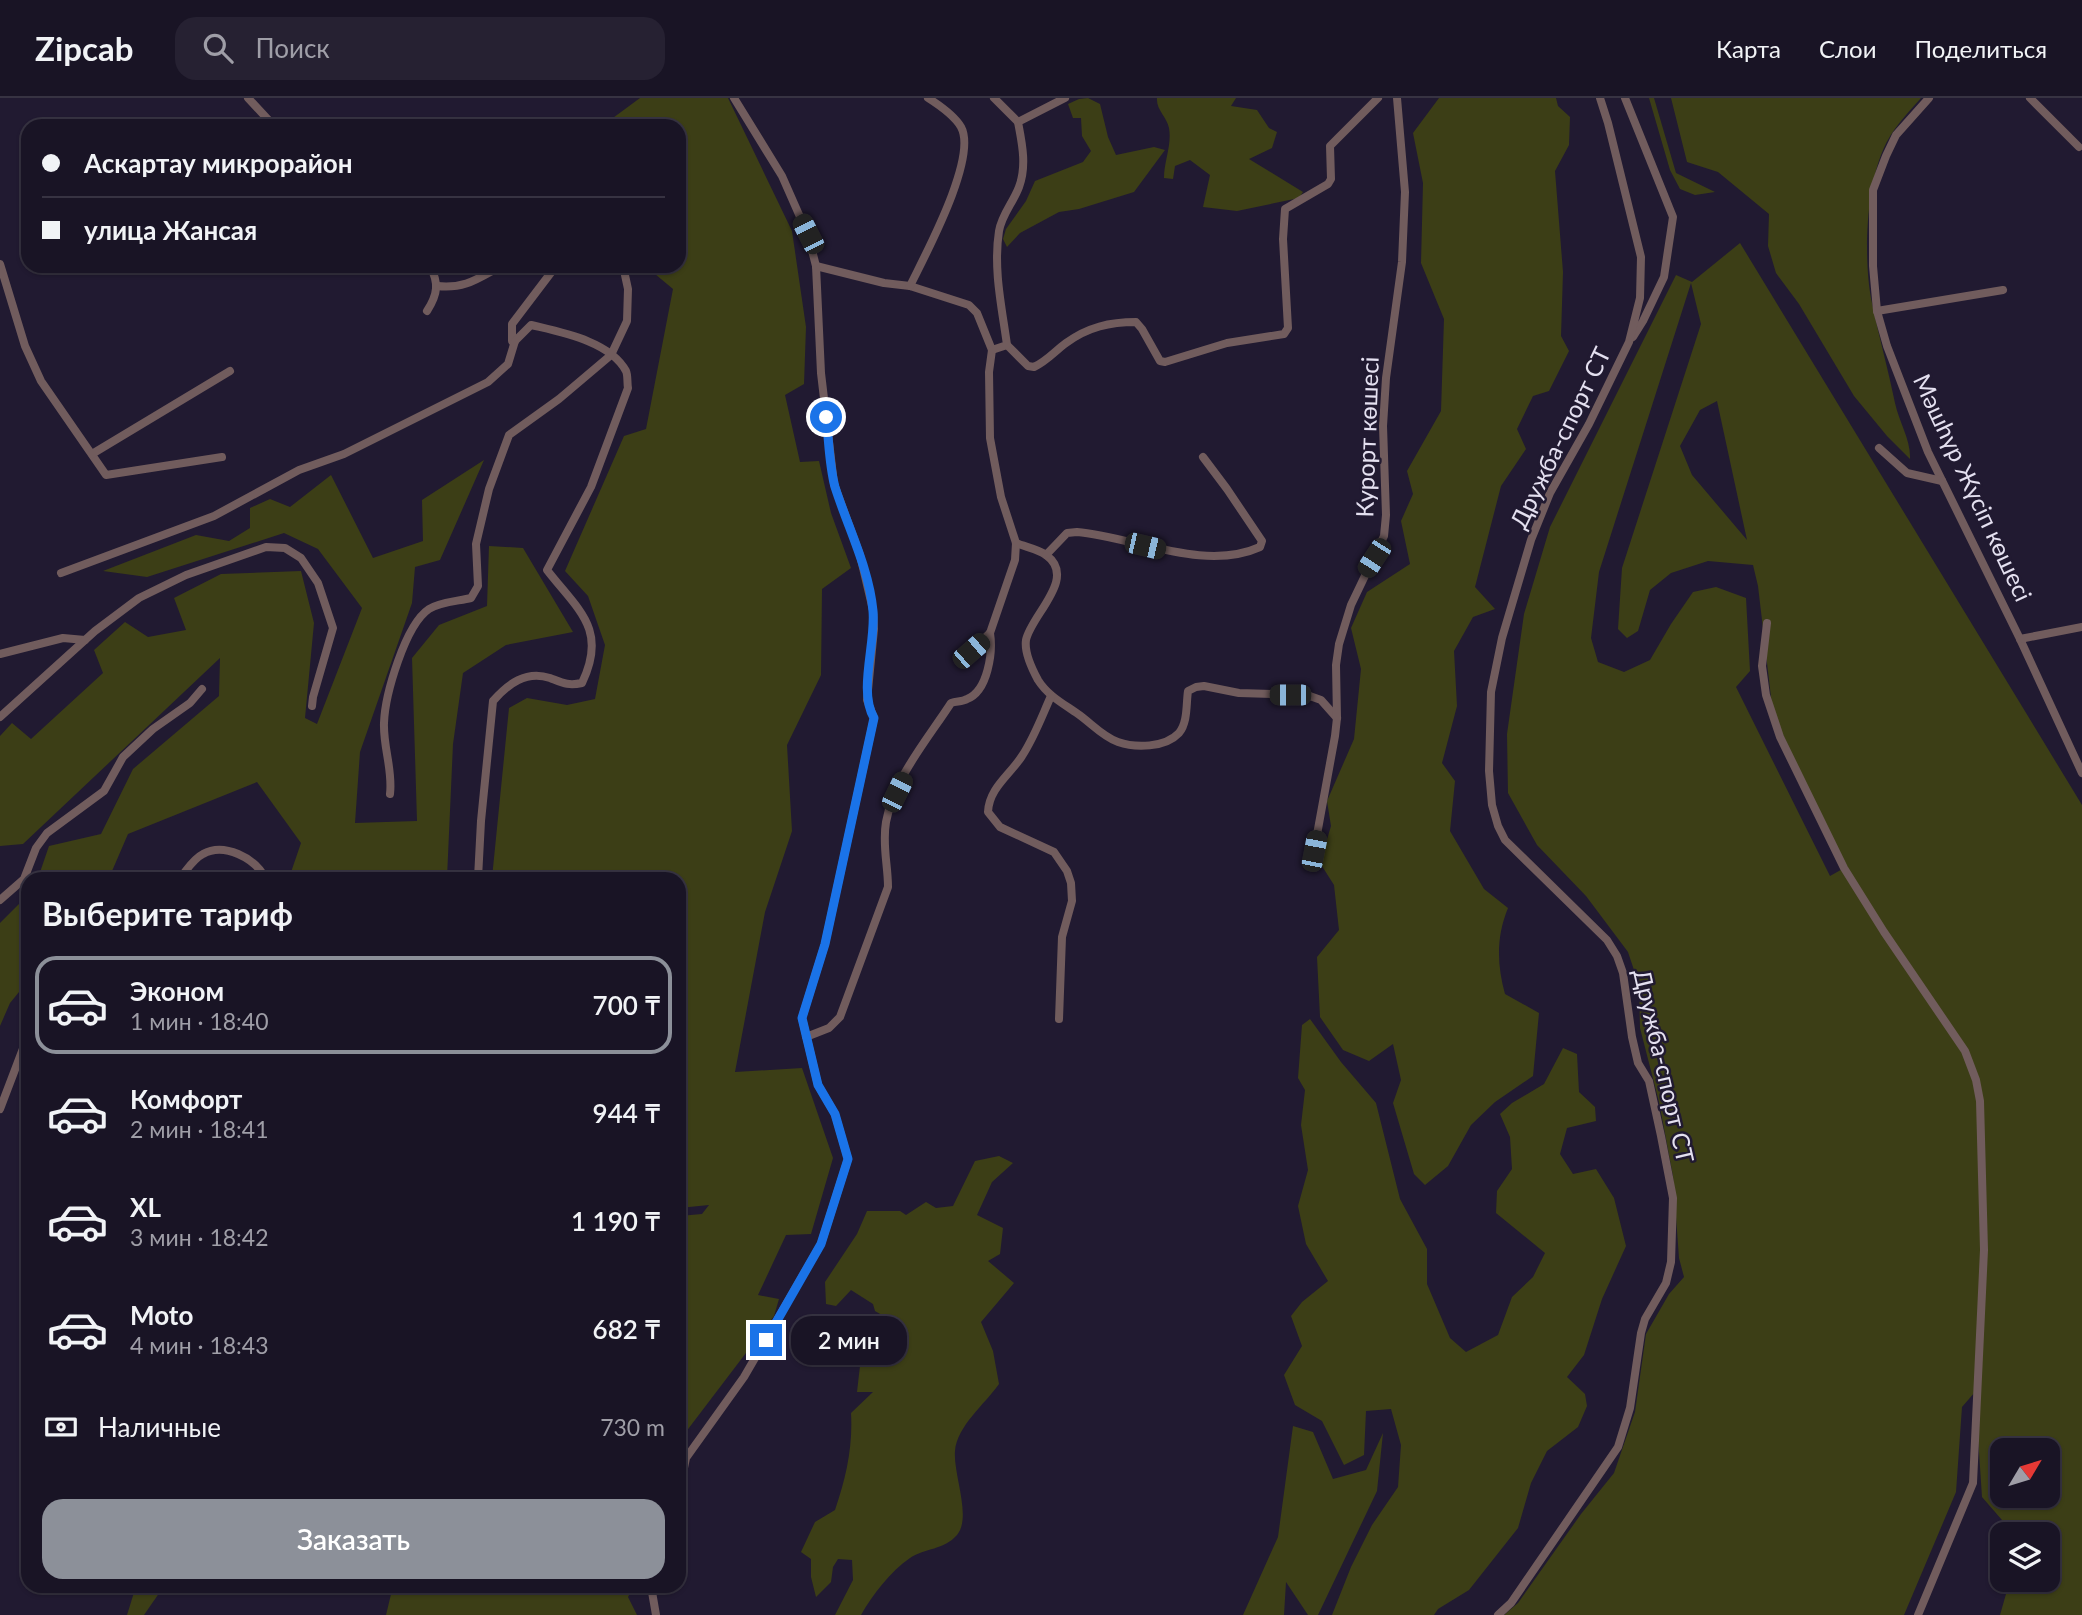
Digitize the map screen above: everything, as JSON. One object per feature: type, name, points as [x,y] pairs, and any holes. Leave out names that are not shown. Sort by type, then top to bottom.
[{"type":"street","points":[[248,98],[268,119]]},
{"type":"street","points":[[686,1458],[744,1377],[821,1244],[848,1159],[835,1114],[818,1085],[802,1018],[825,944],[873,719],[867,700],[874,629],[873,610],[860,555],[834,484],[821,373],[817,266],[808,234],[782,176],[734,98]]},
{"type":"street","points":[[911,286],[954,190],[962,158],[960,125],[939,104],[928,98]]},
{"type":"street","points":[[994,98],[1018,122],[1024,161],[1019,187],[1002,216],[998,252],[998,278],[1007,345],[1028,366],[1034,367],[1065,343],[1088,330],[1112,322],[1136,323],[1160,361],[1165,362],[1227,343],[1284,334],[1288,328],[1283,239],[1285,209],[1328,184],[1331,179],[1330,146],[1378,98]]},
{"type":"street","points":[[1018,122],[1065,98]]},
{"type":"street","name":"Курорт көшесі","points":[[1314,851],[1337,718],[1336,665],[1339,644],[1351,605],[1384,536],[1386,515],[1383,426],[1386,378],[1402,262],[1405,192],[1397,98]]},
{"type":"street","name":"Дружба-спорт СТ","points":[[1498,1615],[1511,1603],[1618,1447],[1630,1408],[1645,1319],[1666,1283],[1671,1262],[1673,1198],[1649,1080],[1639,1063],[1632,1037],[1623,973],[1617,956],[1607,940],[1505,840],[1492,805],[1489,771],[1491,692],[1502,638],[1531,540],[1550,493],[1589,424],[1629,342],[1640,298],[1641,257],[1600,98]]},
{"type":"street","points":[[1625,98],[1673,218],[1664,277],[1643,321],[1629,342]]},
{"type":"street","name":"Мәшhүр Жүсіп көшесі","points":[[1929,98],[1896,135],[1873,190],[1873,266],[1877,311],[1887,346],[1928,452],[2082,773]]},
{"type":"street","points":[[2030,98],[2079,147]]},
{"type":"street","points":[[0,264],[25,346],[41,381],[106,475],[222,457]]},
{"type":"street","points":[[806,1037],[829,1028],[841,1017],[888,887],[884,858],[886,821],[897,792],[909,766],[951,703],[967,700],[974,695],[984,679],[991,658],[990,634],[1016,560],[1016,543],[1001,497],[990,438],[989,372],[992,350],[977,313],[969,304],[911,286],[884,283],[817,266]]},
{"type":"street","points":[[427,311],[435,299],[438,281],[434,273]]},
{"type":"street","points":[[437,286],[464,286],[487,273]]},
{"type":"street","points":[[515,341],[512,341],[512,324],[551,273]]},
{"type":"street","points":[[390,794],[392,779],[384,725],[385,706],[396,668],[418,619],[431,607],[471,598],[478,586],[475,544],[489,489],[509,435],[559,399],[611,355],[627,321],[628,289],[625,273]]},
{"type":"street","points":[[1877,311],[2003,290]]},
{"type":"street","points":[[61,573],[214,516],[299,470],[344,454],[488,382],[508,364],[515,341],[531,325],[580,337],[611,355],[626,372],[628,388],[591,487],[547,570],[579,607],[588,622],[593,650],[590,665],[582,683],[563,684],[537,675],[518,679],[505,687],[493,701],[478,872]]},
{"type":"street","points":[[992,350],[1007,345]]},
{"type":"street","points":[[92,454],[230,371]]},
{"type":"street","points":[[1879,448],[1907,473],[1942,481]]},
{"type":"street","points":[[1046,555],[1067,533],[1077,532],[1170,552],[1203,555],[1231,554],[1260,547],[1262,541],[1250,522],[1203,457]]},
{"type":"street","points":[[1016,543],[1046,555],[1058,572],[1057,580],[1042,610],[1030,626],[1025,642],[1032,669],[1051,696],[1117,742],[1140,746],[1157,744],[1178,733],[1184,723],[1188,691],[1196,687],[1239,693],[1307,695],[1321,700],[1337,718]]},
{"type":"street","points":[[0,717],[85,640],[139,598],[186,575],[266,547],[285,548],[301,558],[318,583],[333,628],[313,697],[313,706]]},
{"type":"street","points":[[1767,623],[1762,666],[1766,695],[1780,737],[1844,868],[1965,1051],[1976,1080],[1980,1101],[1984,1250],[1973,1483],[1918,1615]]},
{"type":"street","points":[[2020,639],[2082,627]]},
{"type":"street","points":[[962,652],[971,651],[990,634]]},
{"type":"street","points":[[0,654],[63,638],[85,640]]},
{"type":"street","points":[[27,872],[36,848],[47,833],[104,792],[123,757],[153,729],[190,703],[202,690]]},
{"type":"street","points":[[1051,696],[1024,755],[990,798],[988,812],[1000,827],[1051,849],[1061,861],[1071,883],[1072,901],[1062,937],[1059,1019]]},
{"type":"street","points":[[184,872],[202,854],[214,850],[226,850],[241,855],[261,872]]},
{"type":"street","points":[[0,900],[21,882]]},
{"type":"street","points":[[0,1109],[21,1054]]},
{"type":"street","points":[[652,1593],[656,1615]]},
{"type":"green space","points":[[640,98],[728,98],[792,231],[806,327],[804,384],[785,395],[800,462],[819,461],[831,513],[851,568],[822,589],[821,675],[787,745],[792,831],[765,912],[735,1072],[802,1068],[833,1158],[811,1234],[786,1235],[758,1295],[779,1299],[774,1316],[686,1432],[686,1215],[702,1214],[709,1205],[686,1207],[686,872],[493,872],[509,708],[527,698],[567,705],[595,699],[605,645],[588,596],[565,571],[624,436],[646,429],[673,289],[651,273],[686,273],[686,119],[612,119]]},
{"type":"green space","points":[[1088,98],[1100,104],[1108,137],[1116,155],[1154,147],[1165,150],[1134,192],[1079,209],[1059,212],[1020,233],[1007,247],[1003,239],[1006,229],[1026,201],[1035,181],[1083,162],[1091,151],[1082,136],[1081,118],[1073,118],[1068,104]]},
{"type":"green space","points":[[1157,98],[1236,98],[1231,106],[1257,110],[1269,128],[1277,132],[1272,148],[1249,159],[1303,192],[1299,198],[1237,211],[1203,207],[1210,175],[1190,160],[1175,166],[1173,179],[1164,178],[1170,134]]},
{"type":"green space","points":[[1439,98],[1556,98],[1558,106],[1570,117],[1569,145],[1555,171],[1563,272],[1561,336],[1569,351],[1549,391],[1533,396],[1517,429],[1526,449],[1501,486],[1475,587],[1495,609],[1473,617],[1454,651],[1457,706],[1442,763],[1455,781],[1450,831],[1484,889],[1508,908],[1501,930],[1499,951],[1505,994],[1539,1013],[1533,1076],[1495,1102],[1471,1125],[1448,1166],[1425,1185],[1414,1174],[1393,1103],[1401,1080],[1393,1044],[1369,1061],[1343,1050],[1320,1017],[1317,957],[1339,930],[1334,885],[1320,863],[1331,826],[1327,801],[1354,739],[1361,669],[1351,628],[1367,592],[1410,564],[1401,521],[1413,494],[1407,471],[1441,411],[1444,319],[1421,263],[1423,183],[1413,133]]},
{"type":"green space","points":[[1649,98],[1654,98],[1676,173],[1715,192],[1695,195],[1680,189],[1670,170]]},
{"type":"green space","points":[[1671,98],[1921,98],[1895,129],[1877,166],[1870,204],[1867,246],[1872,303],[1895,403],[1909,445],[1910,459],[1854,396],[1799,304],[1776,273],[1768,246],[1769,214],[1718,172],[1687,162]]},
{"type":"green space","points":[[1740,243],[2082,805],[2082,1615],[2000,1615],[2007,1592],[2060,1592],[2060,1522],[2004,1522],[1992,1508],[2060,1508],[2060,1438],[1990,1438],[1990,1506],[1982,1497],[1975,1392],[1962,1407],[1956,1492],[1904,1615],[1504,1615],[1518,1603],[1581,1514],[1614,1473],[1635,1412],[1646,1334],[1669,1294],[1684,1277],[1679,1258],[1673,1176],[1659,1102],[1640,1028],[1639,985],[1628,952],[1586,896],[1537,845],[1508,793],[1507,734],[1524,614],[1550,527],[1676,275],[1692,282]],"holes":[[[1691,283],[1701,324],[1622,568],[1618,629],[1627,638],[1638,631],[1650,590],[1671,573],[1708,561],[1753,565],[1758,586],[1773,714],[1846,867],[1830,876],[1736,687],[1750,671],[1746,598],[1716,587],[1693,592],[1650,660],[1624,672],[1598,662],[1591,638],[1599,572]],[[1717,401],[1747,540],[1692,475],[1680,446],[1700,410]]]},
{"type":"green space","points":[[484,460],[440,560],[415,567],[412,603],[360,752],[355,823],[417,821],[412,658],[439,625],[487,606],[489,546],[523,548],[573,632],[506,645],[463,673],[453,744],[447,872],[291,872],[301,843],[257,782],[128,834],[112,872],[40,872],[49,846],[101,834],[133,769],[219,696],[220,658],[23,844],[0,846],[0,736],[12,723],[31,739],[103,673],[94,650],[125,622],[148,637],[186,630],[174,598],[221,574],[301,571],[314,623],[305,718],[317,724],[362,608],[318,549],[284,533],[147,577],[103,571],[196,535],[229,541],[250,528],[250,508],[270,499],[290,507],[331,475],[373,558],[423,541],[422,500]]},
{"type":"green space","points":[[21,902],[21,990],[10,1003],[0,1026],[0,923]]},
{"type":"green space","points":[[1310,1019],[1341,1062],[1376,1103],[1400,1199],[1427,1249],[1427,1284],[1450,1338],[1466,1352],[1498,1335],[1512,1297],[1533,1277],[1545,1253],[1496,1213],[1497,1191],[1512,1169],[1510,1137],[1500,1114],[1512,1103],[1544,1084],[1563,1048],[1577,1054],[1579,1092],[1595,1107],[1596,1121],[1567,1128],[1560,1154],[1573,1174],[1596,1169],[1614,1198],[1626,1246],[1602,1299],[1584,1355],[1567,1377],[1585,1394],[1587,1406],[1578,1427],[1547,1451],[1531,1483],[1518,1528],[1469,1590],[1438,1609],[1434,1615],[1332,1615],[1351,1567],[1372,1525],[1398,1487],[1401,1445],[1391,1409],[1366,1411],[1364,1455],[1344,1465],[1322,1421],[1295,1405],[1284,1375],[1302,1346],[1291,1316],[1302,1302],[1328,1281],[1306,1244],[1298,1206],[1308,1170],[1301,1125],[1305,1090],[1298,1078],[1302,1025]]},
{"type":"green space","points":[[999,1156],[1013,1163],[992,1182],[977,1215],[1003,1228],[1000,1254],[988,1261],[1014,1283],[981,1322],[993,1351],[999,1384],[966,1424],[957,1442],[955,1460],[963,1518],[961,1527],[957,1535],[946,1544],[910,1558],[896,1570],[882,1584],[861,1615],[835,1615],[853,1580],[852,1560],[838,1559],[833,1567],[831,1582],[816,1597],[811,1577],[811,1559],[801,1552],[815,1522],[835,1510],[848,1462],[851,1413],[873,1392],[857,1392],[861,1357],[882,1337],[887,1318],[875,1311],[873,1304],[851,1290],[836,1306],[826,1304],[825,1282],[857,1234],[867,1211],[900,1211],[906,1215],[926,1202],[936,1208],[953,1206],[975,1161]]},
{"type":"green space","points":[[1293,1426],[1313,1432],[1333,1479],[1366,1470],[1383,1433],[1377,1491],[1318,1615],[1308,1615],[1286,1582],[1284,1615],[1243,1615],[1278,1537]]},
{"type":"green space","points":[[134,1593],[159,1593],[144,1615],[127,1615]]},
{"type":"green space","points":[[391,1593],[630,1593],[628,1597],[637,1615],[386,1615]]},
{"type":"route","points":[[766,1340],[821,1244],[848,1159],[835,1114],[818,1085],[802,1018],[825,944],[874,718],[868,709],[867,700],[874,629],[873,610],[860,555],[834,484],[826,417]]}]
